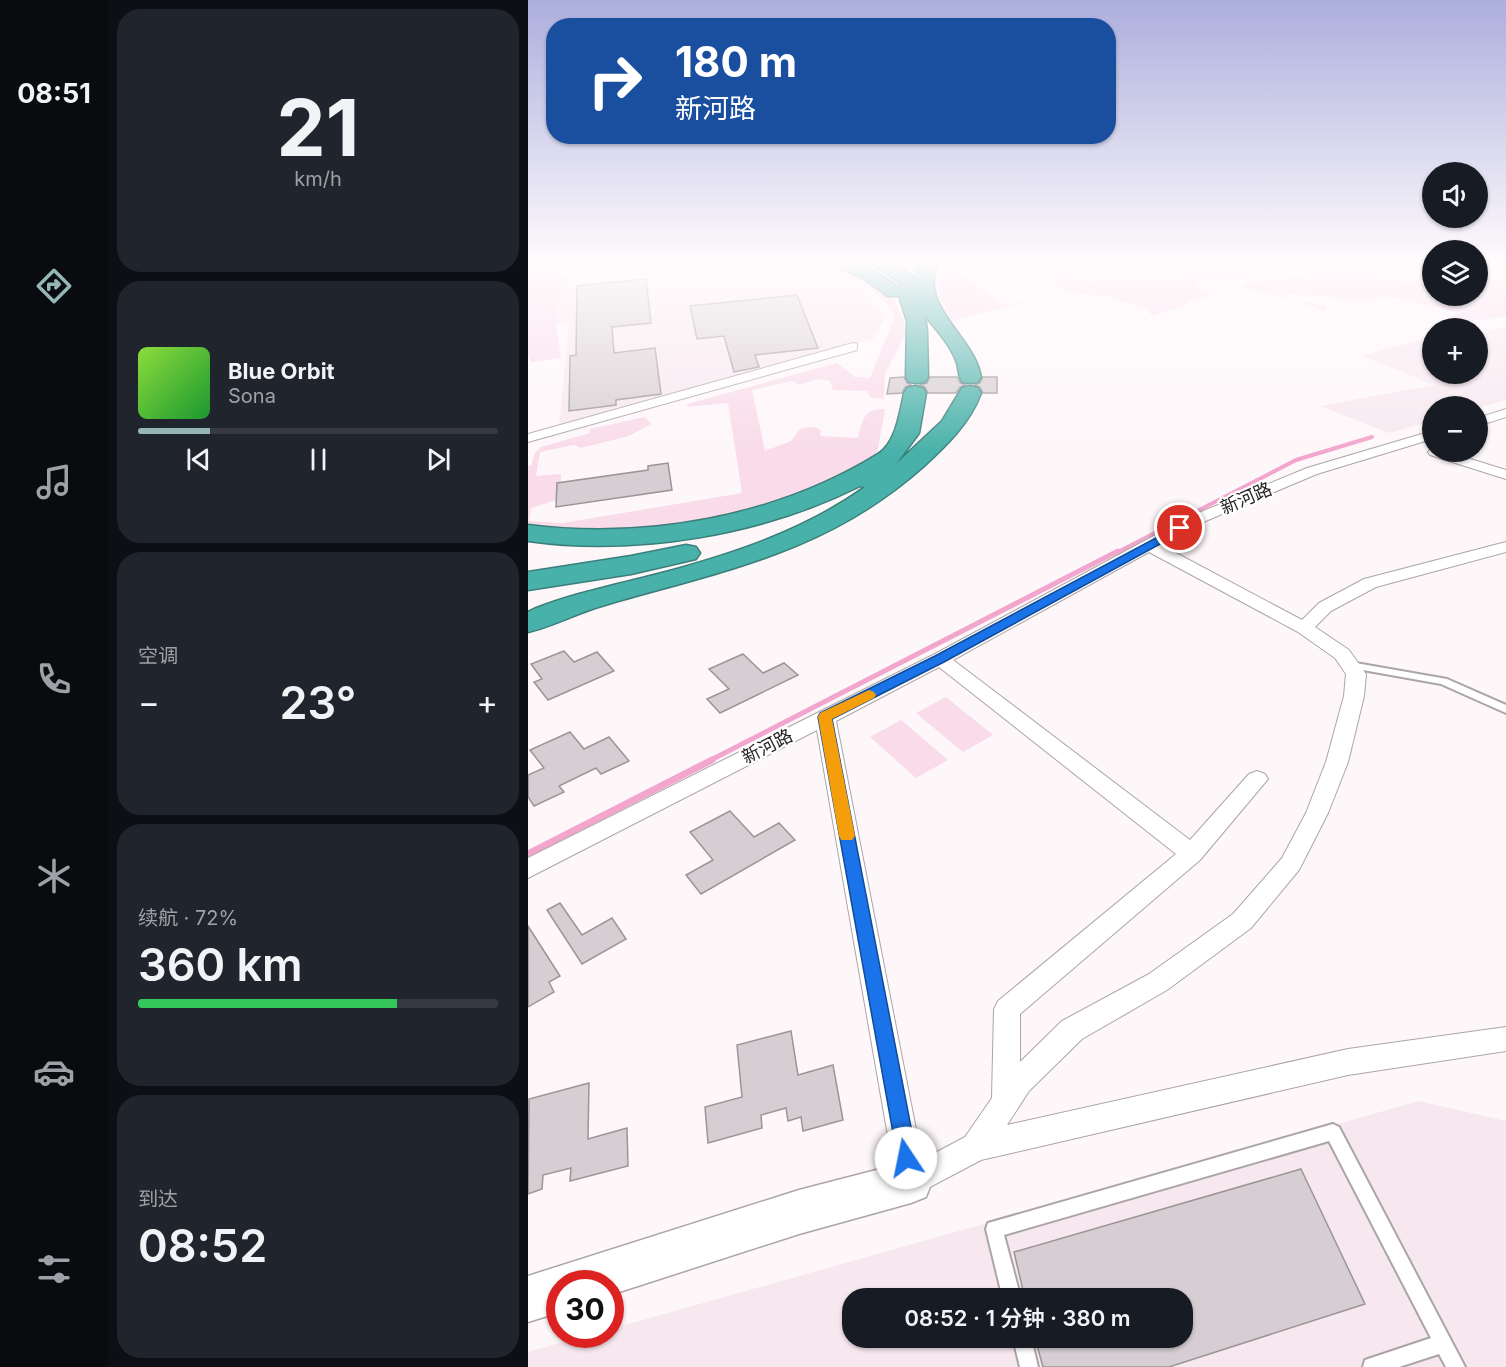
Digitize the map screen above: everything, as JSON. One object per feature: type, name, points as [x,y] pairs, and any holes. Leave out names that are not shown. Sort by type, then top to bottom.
[{"type":"highway","points":[[914,325],[918,335]]},
{"type":"highway","points":[[528,581],[672,556],[758,531],[816,507],[868,479],[880,469],[907,433],[916,385],[917,325]]},
{"type":"highway","points":[[528,623],[572,604],[730,562],[835,519],[884,488],[945,433],[966,405],[970,385],[963,353],[941,325]]},
{"type":"highway","points":[[943,325],[947,332]]},
{"type":"highway","points":[[528,533],[548,538],[614,538],[680,531],[756,515],[851,482],[883,460],[907,433]]},
{"type":"highway","points":[[528,590],[675,564],[765,537],[825,512],[862,493],[945,433]]},
{"type":"street","points":[[528,438],[853,347]]},
{"type":"street","points":[[1488,419],[1506,413]]},
{"type":"street","name":"新河路","points":[[528,869],[940,659],[1195,520],[1312,471],[1422,438]]},
{"type":"street","points":[[1407,442],[1422,447]]},
{"type":"street","points":[[1467,462],[1506,475]]},
{"type":"street","points":[[976,1147],[1019,1082],[1072,1030],[1158,982],[1242,921],[1291,864],[1317,813],[1337,762],[1354,696],[1356,674],[1342,654],[1304,628],[1149,545]]},
{"type":"street","points":[[1304,628],[1325,608],[1370,584],[1506,547]]},
{"type":"street","points":[[940,659],[1192,854]]},
{"type":"street","points":[[825,717],[910,1182]]},
{"type":"street","points":[[1006,1103],[1006,1009],[1192,854],[1257,779]]},
{"type":"street","points":[[617,1270],[778,1219],[910,1182],[976,1147],[1348,1062],[1506,1039]]},
{"type":"street","points":[[528,1299],[546,1293]]},
{"type":"lane","points":[[1350,664],[1443,681],[1506,710]]},
{"type":"lane","points":[[1009,1288],[994,1229],[1333,1132],[1456,1367]]},
{"type":"lane","points":[[1372,1367],[1443,1343]]},
{"type":"lane","points":[[1024,1348],[1029,1367]]},
{"type":"shaded area","points":[[528,325],[556,325],[561,358],[531,362],[528,355]]},
{"type":"shaded area","points":[[569,325],[881,325],[873,339],[559,426]]},
{"type":"shaded area","points":[[891,325],[904,325],[905,335],[885,374],[884,399],[870,397],[867,391],[833,390],[830,381],[819,379],[799,385],[792,381],[752,390],[765,451],[791,441],[800,429],[808,427],[819,429],[820,436],[858,438],[865,416],[872,411],[885,409],[873,466],[711,528],[528,532],[528,466],[531,466],[535,453],[541,447],[590,433],[590,429],[645,417],[651,424],[629,436],[581,448],[574,445],[540,452],[536,476],[561,474],[560,499],[531,508],[529,521],[563,523],[742,493],[728,403],[688,407],[687,404],[837,363],[855,377],[870,378]]},
{"type":"shaded area","points":[[1506,326],[1506,400],[1488,405],[1488,396],[1422,396],[1422,424],[1389,433],[1320,406],[1434,385],[1432,384],[1488,384],[1488,331]]},
{"type":"shaded area","points":[[1422,339],[1422,380],[1363,356]]},
{"type":"shaded area","points":[[946,697],[993,735],[963,752],[916,713]]},
{"type":"shaded area","points":[[901,720],[948,760],[916,778],[870,737]]},
{"type":"shaded area","points":[[1419,1101],[1506,1121],[1506,1367],[528,1367],[528,1352],[546,1347],[624,1348],[624,1325]]},
{"type":"building","points":[[576,325],[634,325],[612,327],[614,353],[655,348],[661,394],[616,400],[616,405],[569,411],[570,356],[576,355]]},
{"type":"building","points":[[694,325],[809,325],[818,348],[755,355],[759,367],[734,372],[724,336],[697,339]]},
{"type":"building","points":[[904,377],[911,385],[905,387],[902,393],[887,394],[890,378]]},
{"type":"building","points":[[930,377],[957,377],[960,383],[966,385],[960,387],[956,393],[928,393],[925,387],[920,385],[927,383]]},
{"type":"building","points":[[983,377],[997,377],[997,393],[983,393],[980,387],[974,385],[980,383]]},
{"type":"building","points":[[668,463],[672,490],[556,507],[557,483],[648,470],[648,466]]},
{"type":"building","points":[[564,651],[574,662],[597,652],[614,671],[548,700],[534,682],[542,679],[531,664]]},
{"type":"building","points":[[743,654],[763,673],[784,663],[798,675],[720,713],[707,699],[729,689],[709,669]]},
{"type":"building","points":[[570,732],[584,749],[609,737],[629,761],[601,774],[596,768],[559,786],[564,792],[534,806],[528,797],[528,775],[544,768],[530,750]]},
{"type":"building","points":[[730,811],[754,837],[779,823],[795,840],[701,894],[686,875],[713,860],[690,832]]},
{"type":"building","points":[[560,903],[582,935],[612,918],[626,939],[582,964],[547,910]]},
{"type":"building","points":[[528,926],[560,976],[549,982],[554,992],[528,1007]]},
{"type":"building","points":[[791,1031],[798,1075],[833,1065],[843,1120],[803,1131],[801,1117],[788,1121],[786,1108],[761,1115],[762,1128],[708,1143],[705,1107],[742,1097],[737,1045]]},
{"type":"building","points":[[589,1083],[588,1139],[627,1128],[628,1166],[570,1181],[571,1168],[543,1175],[542,1189],[528,1194],[529,1099]]},
{"type":"building","points":[[1301,1169],[1365,1304],[1169,1367],[1043,1367],[1038,1348],[1193,1348],[1193,1288],[1022,1288],[1014,1252]]},
{"type":"waterway","points":[[1116,553],[1296,460],[1372,437]]},
{"type":"waterway","points":[[709,761],[1118,551]]},
{"type":"waterway","points":[[528,854],[712,760]]},
{"type":"slow traffic","points":[[847,836],[825,717],[869,695]]},
{"type":"route","points":[[906,1158],[825,717],[940,659],[1180,528]]}]
